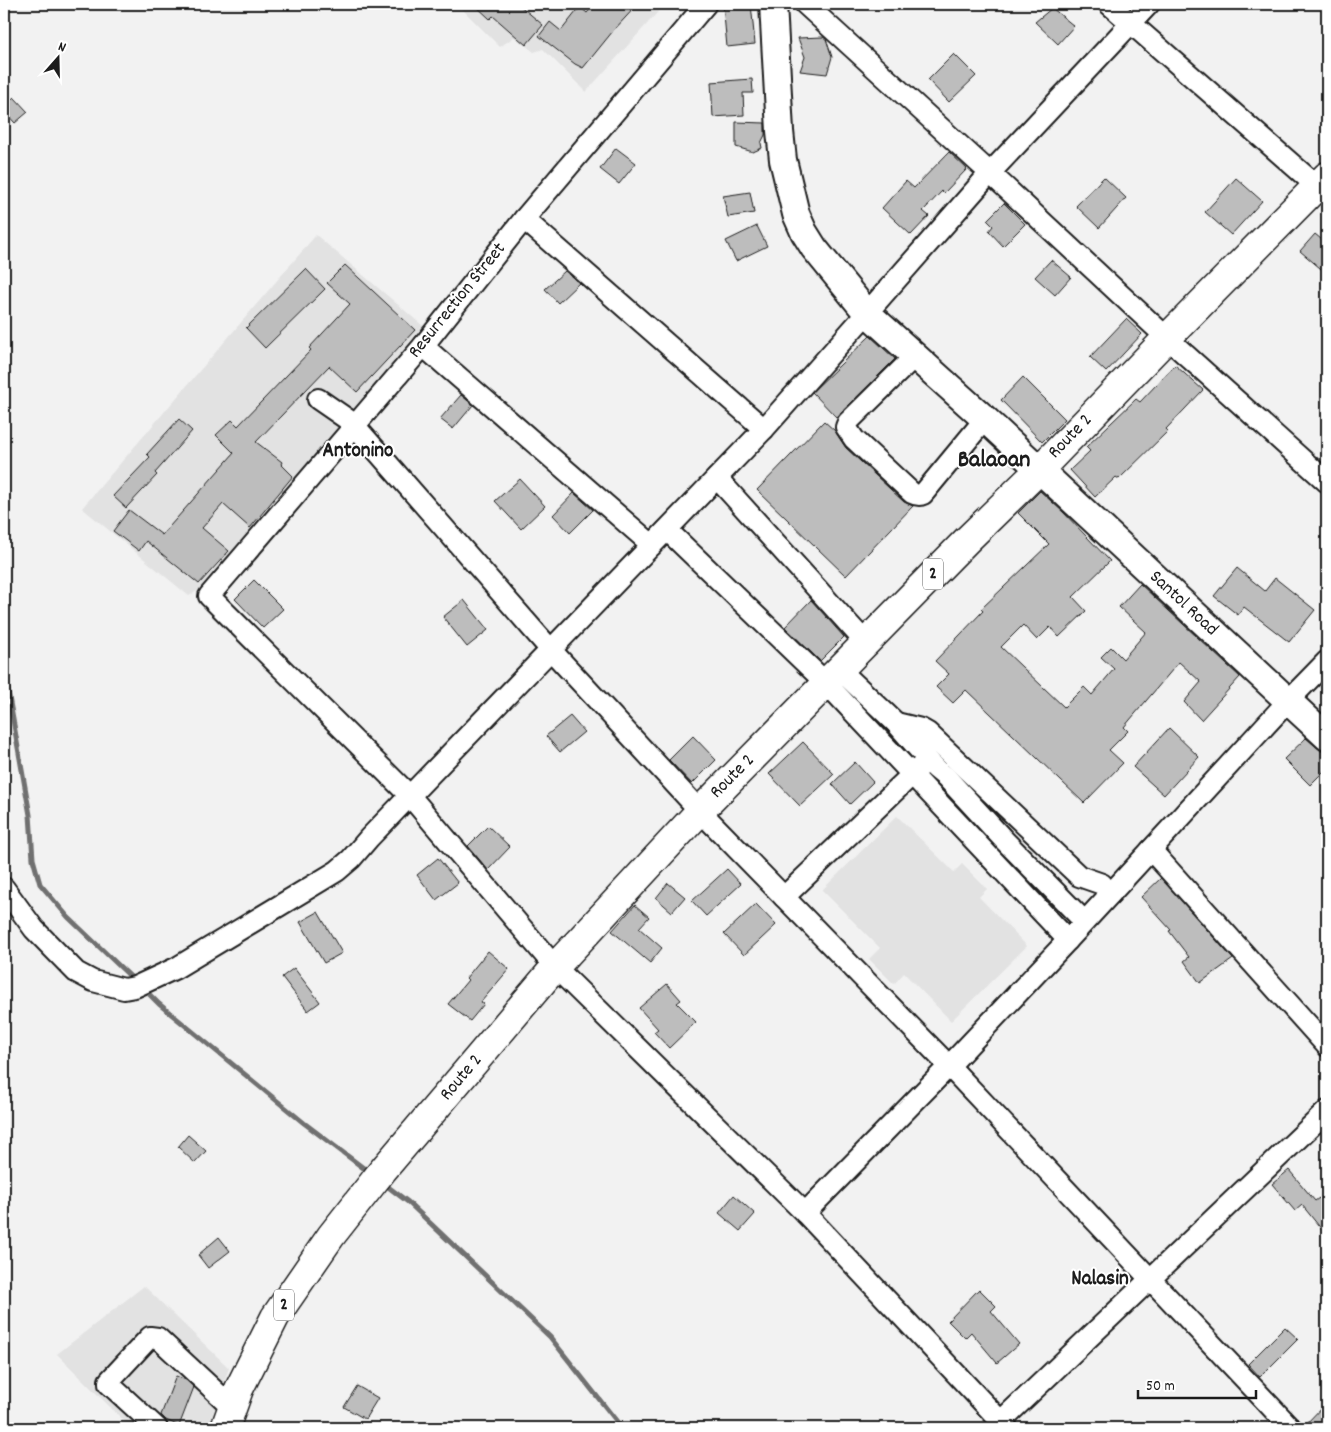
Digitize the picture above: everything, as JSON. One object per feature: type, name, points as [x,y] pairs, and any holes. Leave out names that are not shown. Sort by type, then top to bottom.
[{"type":"highway","name":"Route 2","points":[[228,1418],[246,1374],[275,1317],[331,1236],[383,1170],[556,967],[700,811],[967,540],[1039,470],[1167,338],[1324,186]]},
{"type":"main road","name":"Santol Road","points":[[773,4],[783,160],[796,214],[814,248],[867,313],[985,419],[1327,737]]},
{"type":"street","name":"Resurrection Street","points":[[410,796],[209,596],[423,346],[524,219],[706,4]]},
{"type":"street","points":[[805,4],[1167,338],[1327,482]]},
{"type":"street","points":[[1109,4],[1324,186]]},
{"type":"street","points":[[4,888],[34,929],[76,972],[93,981],[124,989],[135,987],[176,968],[337,871],[351,859],[368,838],[764,429],[990,173],[1149,4]]},
{"type":"street","points":[[524,219],[764,429]]},
{"type":"street","points":[[423,346],[652,545]]},
{"type":"street","points":[[915,356],[848,422],[846,427],[854,438],[912,493],[920,496],[923,494],[985,419]]},
{"type":"street","points":[[318,399],[347,418],[355,426],[550,649],[700,811],[949,1066],[1292,1428]]},
{"type":"street","points":[[717,478],[866,643]]},
{"type":"street","points":[[667,530],[833,676],[896,723],[928,760],[1084,921]]},
{"type":"street","points":[[804,1213],[949,1066],[1327,661]]},
{"type":"street","points":[[833,676],[913,775],[1068,940]]},
{"type":"street","points":[[896,723],[921,729],[928,733],[1079,876],[1102,884],[1110,894]]},
{"type":"street","points":[[784,898],[928,760]]},
{"type":"street","points":[[410,796],[556,967],[804,1213],[1004,1425],[1150,1278],[1327,1111]]},
{"type":"street","points":[[988,855],[1024,824]]},
{"type":"street","points":[[1151,850],[1327,1046]]},
{"type":"street","points":[[157,1428],[109,1384],[109,1381],[150,1337],[158,1338],[228,1418]]},
{"type":"shaded area","points":[[457,4],[665,4],[586,92],[543,49],[534,52],[514,37],[500,47]]},
{"type":"shaded area","points":[[316,235],[423,326],[211,582],[189,596],[82,508]]},
{"type":"shaded area","points":[[897,816],[954,872],[962,864],[987,889],[979,897],[1027,946],[951,1021],[904,973],[894,984],[869,959],[880,948],[822,890]]},
{"type":"shaded area","points":[[144,1286],[229,1368],[208,1428],[131,1428],[57,1354]]},
{"type":"building","points":[[474,4],[518,4],[543,25],[526,45],[493,16],[490,19]]},
{"type":"building","points":[[595,4],[638,4],[583,68],[539,36],[550,22],[561,31],[580,7],[587,13]]},
{"type":"building","points":[[723,4],[751,4],[755,44],[727,47]]},
{"type":"building","points":[[1052,8],[1074,26],[1058,44],[1035,22]]},
{"type":"building","points":[[823,37],[826,39],[832,57],[827,74],[800,71],[805,57],[798,38]]},
{"type":"building","points":[[954,54],[976,76],[949,102],[928,80]]},
{"type":"building","points":[[752,79],[753,93],[743,93],[744,115],[713,117],[711,82]]},
{"type":"building","points":[[14,97],[28,112],[15,123],[4,111],[4,106]]},
{"type":"building","points":[[736,122],[765,123],[765,135],[761,143],[762,148],[753,152],[736,147]]},
{"type":"building","points":[[616,148],[636,163],[619,184],[600,169]]},
{"type":"building","points":[[949,152],[967,169],[923,211],[929,216],[911,235],[882,208],[906,181],[914,188]]},
{"type":"building","points":[[1104,177],[1126,198],[1099,228],[1076,206]]},
{"type":"building","points":[[1236,178],[1262,201],[1231,235],[1205,212]]},
{"type":"building","points":[[750,192],[754,213],[728,217],[723,196]]},
{"type":"building","points":[[1004,203],[1025,224],[1003,246],[989,231],[993,226],[987,220]]},
{"type":"building","points":[[757,226],[767,246],[736,261],[726,241]]},
{"type":"building","points":[[1315,234],[1327,244],[1327,274],[1300,251]]},
{"type":"building","points":[[1051,260],[1071,277],[1055,295],[1035,277]]},
{"type":"building","points":[[345,265],[415,330],[357,392],[329,366],[256,442],[282,462],[281,464],[293,476],[250,528],[223,504],[202,528],[229,551],[199,584],[146,541],[139,551],[113,531],[129,510],[162,535],[234,453],[216,435],[232,420],[238,426],[311,350],[309,348],[350,304],[327,283]]},
{"type":"building","points":[[306,269],[325,289],[265,348],[246,328]]},
{"type":"building","points":[[565,271],[579,283],[558,303],[545,289]]},
{"type":"building","points":[[1126,319],[1142,334],[1106,372],[1090,357]]},
{"type":"building","points":[[870,336],[895,359],[837,418],[812,392]]},
{"type":"building","points":[[1175,365],[1203,390],[1166,429],[1168,431],[1119,479],[1116,477],[1095,497],[1070,470],[1090,451],[1086,447],[1136,399],[1140,402]]},
{"type":"building","points":[[1023,377],[1065,419],[1042,442],[1001,400]]},
{"type":"building","points":[[461,395],[473,405],[453,429],[440,419]]},
{"type":"building","points":[[179,419],[192,431],[155,473],[157,475],[126,508],[113,496],[150,457],[147,454]]},
{"type":"building","points":[[824,421],[835,431],[846,448],[904,502],[913,506],[846,576],[757,490]]},
{"type":"building","points":[[520,479],[545,506],[521,529],[495,501]]},
{"type":"building","points":[[1040,491],[1110,561],[1073,597],[1086,611],[1059,637],[1050,627],[1037,640],[1023,625],[1001,647],[1064,707],[1084,687],[1092,695],[1114,669],[1101,657],[1111,647],[1123,659],[1146,632],[1119,607],[1140,584],[1240,677],[1201,720],[1184,702],[1201,682],[1179,662],[1124,727],[1128,731],[1109,750],[1123,763],[1084,803],[966,690],[953,703],[936,687],[949,674],[935,661],[983,611],[981,609],[1049,544],[1018,513]]},
{"type":"building","points":[[574,493],[593,510],[570,533],[553,515]]},
{"type":"building","points":[[1237,568],[1265,591],[1275,578],[1315,610],[1289,642],[1244,607],[1238,615],[1214,596]]},
{"type":"building","points":[[254,580],[283,609],[263,628],[235,599]]},
{"type":"building","points":[[464,600],[488,630],[467,647],[443,617]]},
{"type":"building","points":[[811,600],[844,637],[820,661],[785,627]]},
{"type":"building","points":[[570,716],[584,732],[560,752],[546,736]]},
{"type":"building","points":[[1169,728],[1199,757],[1164,795],[1133,767]]},
{"type":"building","points":[[693,736],[716,760],[692,784],[669,760]]},
{"type":"building","points":[[1306,738],[1327,756],[1327,768],[1310,785],[1284,759]]},
{"type":"building","points":[[803,742],[834,774],[800,806],[769,774]]},
{"type":"building","points":[[855,762],[873,782],[850,804],[832,784]]},
{"type":"building","points":[[488,826],[510,847],[488,870],[468,846]]},
{"type":"building","points":[[438,858],[458,883],[436,900],[417,875]]},
{"type":"building","points":[[727,869],[741,884],[706,916],[692,901]]},
{"type":"building","points":[[1161,878],[1233,959],[1200,983],[1184,961],[1189,957],[1169,931],[1171,930],[1141,897]]},
{"type":"building","points":[[668,883],[685,897],[672,912],[656,898]]},
{"type":"building","points":[[756,904],[776,925],[744,955],[724,934]]},
{"type":"building","points":[[635,905],[649,917],[639,928],[662,948],[650,963],[612,931]]},
{"type":"building","points":[[318,912],[342,953],[324,963],[300,922]]},
{"type":"building","points":[[488,951],[509,969],[481,1002],[484,1004],[470,1021],[448,1004],[468,980],[466,978]]},
{"type":"building","points":[[294,968],[320,1002],[308,1011],[282,977]]},
{"type":"building","points":[[667,984],[681,1000],[677,1003],[696,1022],[669,1048],[654,1032],[658,1029],[639,1008]]},
{"type":"building","points":[[188,1135],[206,1151],[195,1163],[178,1147]]},
{"type":"building","points":[[1289,1170],[1315,1201],[1319,1198],[1327,1208],[1327,1236],[1302,1205],[1295,1211],[1272,1184]]},
{"type":"building","points":[[734,1195],[755,1214],[740,1231],[719,1213]]},
{"type":"building","points":[[219,1237],[230,1251],[208,1268],[198,1255]]},
{"type":"building","points":[[979,1289],[996,1306],[991,1311],[1019,1344],[997,1363],[971,1332],[965,1338],[948,1321]]},
{"type":"building","points":[[1285,1327],[1298,1339],[1260,1377],[1248,1364]]},
{"type":"building","points":[[176,1376],[186,1380],[194,1387],[179,1426],[166,1420],[161,1415]]},
{"type":"building","points":[[357,1386],[378,1398],[365,1419],[344,1407]]},
{"type":"building","points":[[1327,1402],[1327,1428],[1303,1428],[1303,1427]]},
{"type":"waterway","points":[[4,669],[30,815],[33,859],[40,884],[68,917],[135,981]]},
{"type":"waterway","points":[[144,989],[159,1004],[304,1123],[370,1173]]},
{"type":"waterway","points":[[383,1183],[408,1202],[550,1337],[622,1428]]},
{"type":"district","name":"Antonino","points":[[358,452]]},
{"type":"district","name":"Balaoan","points":[[994,461]]},
{"type":"district","name":"Nalasin","points":[[1100,1280]]}]
